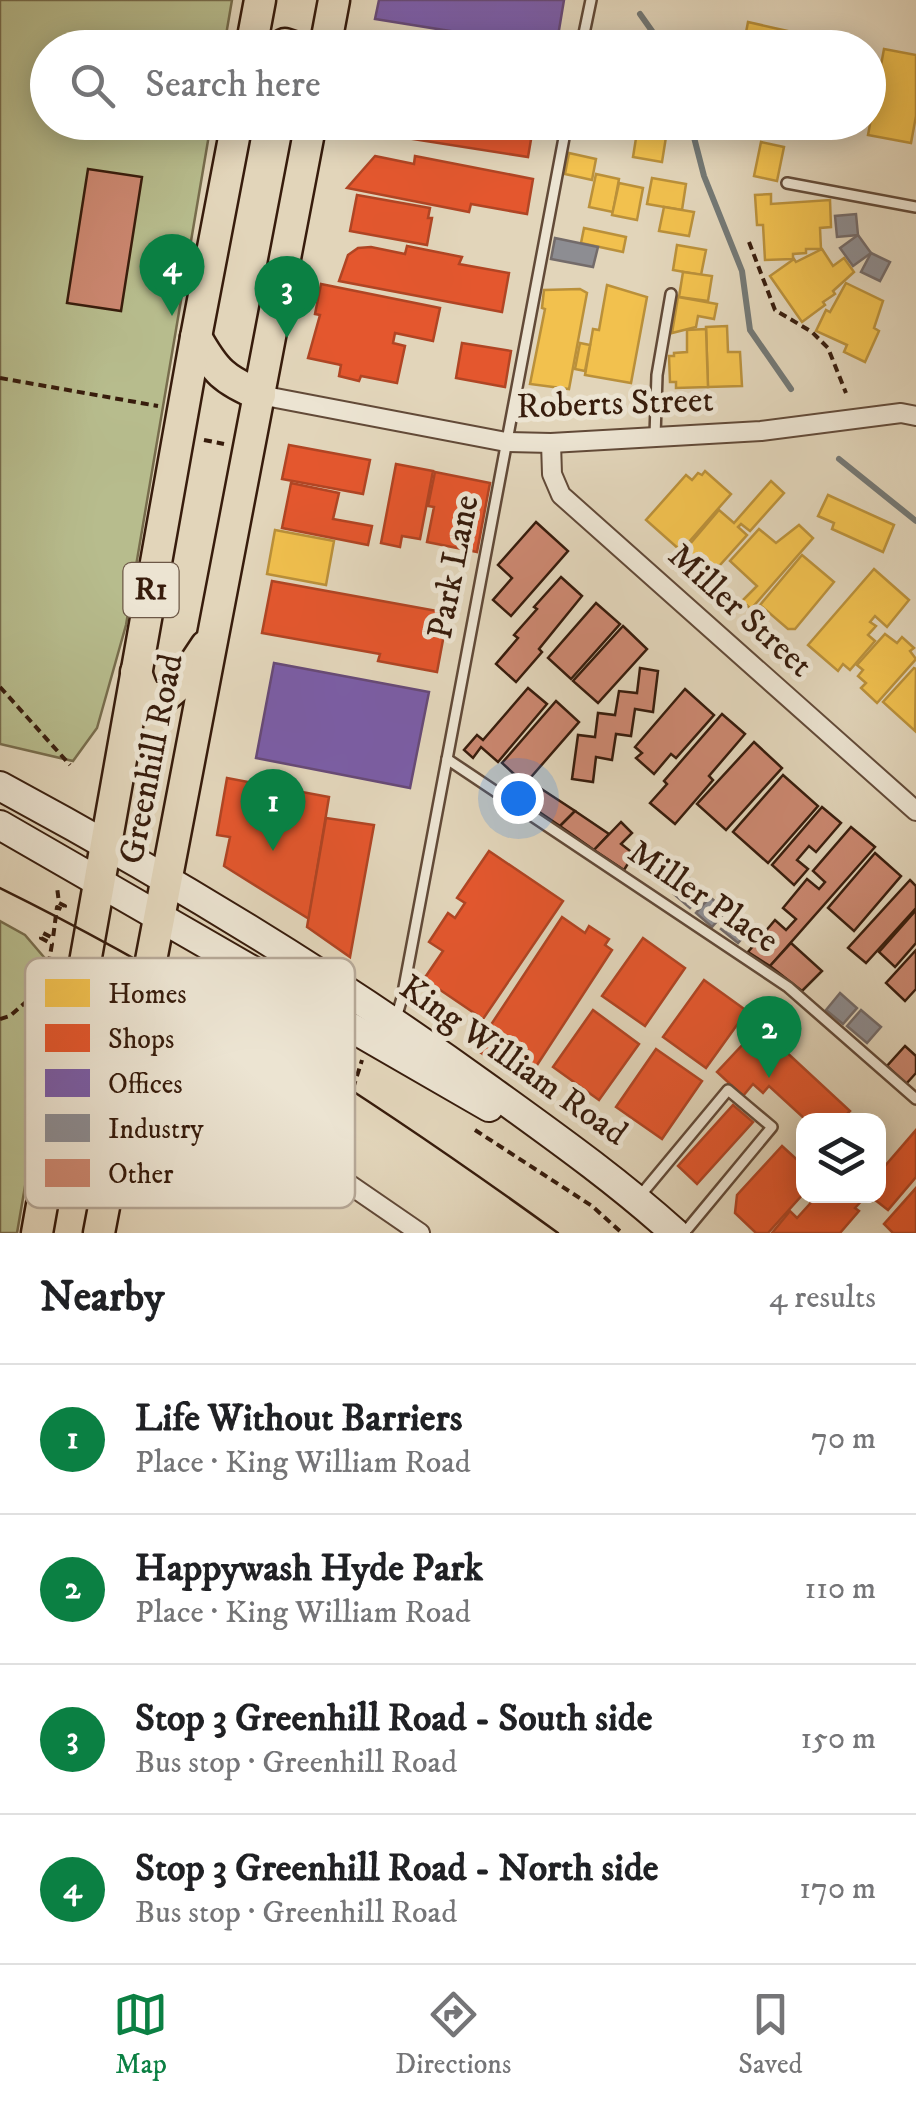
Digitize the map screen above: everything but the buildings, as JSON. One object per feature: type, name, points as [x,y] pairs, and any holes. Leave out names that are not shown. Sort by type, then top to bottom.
[{"type":"highway","points":[[254,30],[260,0]]},
{"type":"highway","points":[[328,30],[334,0]]},
{"type":"highway","name":"Greenhill Road","points":[[85,958],[234,140]]},
{"type":"highway","name":"Greenhill Road","points":[[152,958],[308,140]]},
{"type":"highway","points":[[196,337],[211,365],[229,382],[260,394]]},
{"type":"highway","points":[[136,672],[143,693],[150,698],[162,698],[182,682],[214,635]]},
{"type":"highway","name":"Greenhill Road","points":[[38,1233],[42,1208]]},
{"type":"highway","name":"Greenhill Road","points":[[99,1233],[104,1208]]},
{"type":"main road","name":"King William Road","points":[[0,786],[106,843],[294,958]]},
{"type":"main road","name":"King William Road","points":[[0,825],[230,958]]},
{"type":"main road","name":"King William Road","points":[[355,996],[629,1191],[675,1233]]},
{"type":"main road","name":"King William Road","points":[[355,1031],[629,1191]]},
{"type":"street","name":"Roberts Street","points":[[260,394],[506,442],[762,431],[901,413],[916,416]]},
{"type":"street","name":"Miller Street","points":[[550,443],[552,474],[561,496],[916,811]]},
{"type":"street","points":[[355,1188],[420,1233]]},
{"type":"lane","points":[[585,30],[591,0]]},
{"type":"lane","name":"Park Lane","points":[[395,1021],[564,140]]},
{"type":"lane","points":[[788,183],[916,206]]},
{"type":"lane","points":[[655,436],[658,376],[671,294]]},
{"type":"lane","name":"Miller Place","points":[[447,759],[788,987],[916,1099]]},
{"type":"lane","points":[[629,1191],[728,1090],[772,1126],[684,1233]]},
{"type":"path","points":[[749,242],[775,310],[812,332],[828,348],[846,393]]},
{"type":"path","points":[[0,378],[166,407]]},
{"type":"path","points":[[194,438],[229,445]]},
{"type":"path","points":[[0,687],[70,765]]},
{"type":"path","points":[[49,958],[52,944],[41,938],[43,934],[52,938],[57,907],[63,910],[65,906],[59,903],[59,888]]},
{"type":"path","points":[[0,1019],[10,1016],[25,1002]]},
{"type":"path","points":[[355,1082],[362,1060]]},
{"type":"green space","points":[[0,0],[232,0],[227,30],[30,30],[30,140],[208,140],[126,625],[97,728],[73,761],[0,744]]},
{"type":"green space","points":[[0,921],[25,935],[45,958],[25,958],[25,1186],[17,1233],[0,1233]]},
{"type":"waterway","points":[[640,14],[651,30]]},
{"type":"waterway","points":[[695,140],[704,176],[742,271],[750,330],[791,389]]},
{"type":"waterway","points":[[839,459],[916,521]]},
{"type":"tram line","points":[[0,888],[132,958]]},
{"type":"tram line","points":[[355,1093],[558,1233]]},
{"type":"place","name":"Stop 3 Greenhill Road - North side","points":[[172,316]]},
{"type":"place","name":"Stop 3 Greenhill Road - South side","points":[[287,338]]},
{"type":"place","name":"Life Without Barriers","points":[[273,851]]},
{"type":"place","name":"Happywash Hyde Park","points":[[769,1078]]}]
